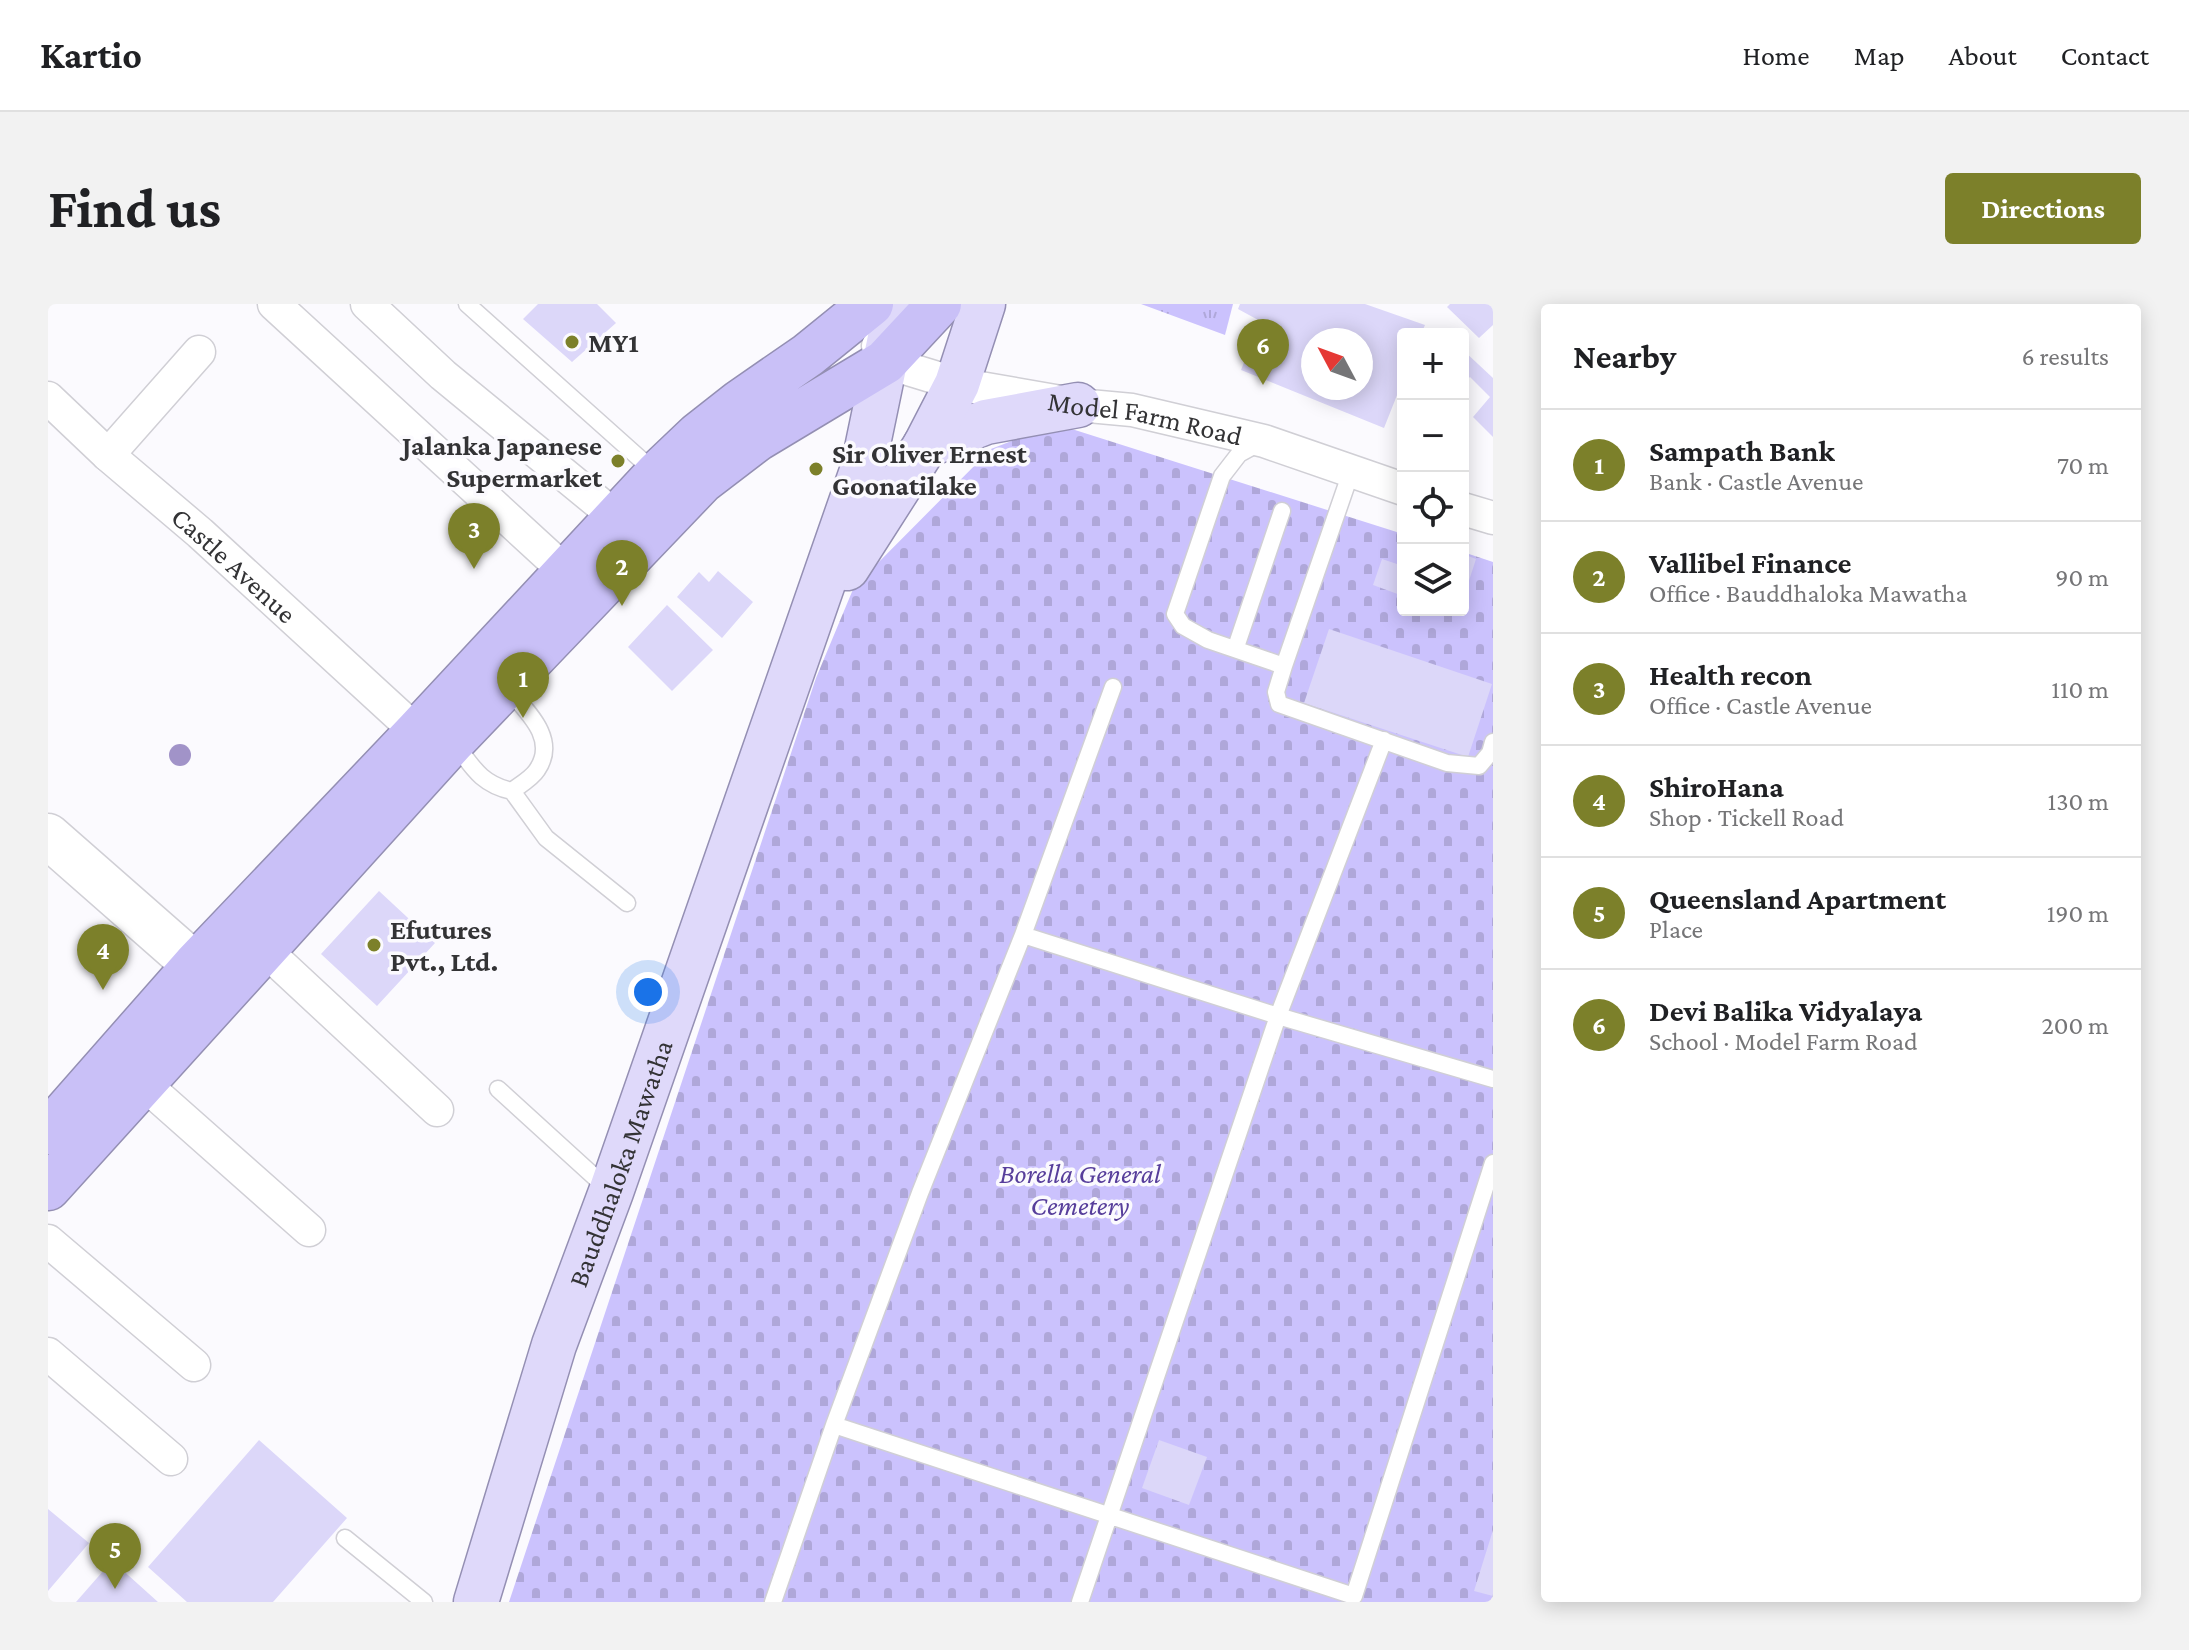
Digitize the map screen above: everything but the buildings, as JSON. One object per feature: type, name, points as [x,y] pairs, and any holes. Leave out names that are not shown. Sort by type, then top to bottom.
[{"type":"highway","points":[[48,1132],[195,965],[435,737],[506,687],[702,481],[757,439],[885,362],[939,304]]},
{"type":"highway","points":[[48,1188],[265,950],[565,571],[698,435],[871,306]]},
{"type":"main road","name":"Bauddhaloka Mawatha","points":[[805,635],[925,446],[957,384],[983,304]]},
{"type":"main road","name":"Bauddhaloka Mawatha","points":[[476,1602],[554,1345],[611,1192],[863,468],[885,362],[871,306]]},
{"type":"main road","points":[[925,446],[986,422],[1078,405]]},
{"type":"street","points":[[274,304],[565,571]]},
{"type":"street","points":[[367,304],[443,375],[616,517]]},
{"type":"street","points":[[108,455],[199,352]]},
{"type":"street","name":"Model Farm Road","points":[[885,362],[957,384],[1078,405],[1132,410],[1264,441],[1397,487]]},
{"type":"street","name":"Castle Avenue","points":[[48,398],[108,455],[435,737]]},
{"type":"street","points":[[1469,511],[1493,518]]},
{"type":"street","points":[[48,836],[195,965]]},
{"type":"street","points":[[265,950],[437,1110]]},
{"type":"street","points":[[143,1083],[309,1230]]},
{"type":"street","points":[[48,1241],[194,1365]]},
{"type":"street","points":[[48,1354],[171,1459]]},
{"type":"lane","points":[[467,304],[657,474]]},
{"type":"lane","points":[[1264,441],[1239,454],[1222,476],[1175,614],[1183,626],[1208,640],[1236,647],[1284,666]]},
{"type":"lane","points":[[1351,472],[1284,666],[1276,692],[1279,704],[1447,763],[1479,766],[1490,753],[1493,742]]},
{"type":"lane","points":[[1236,647],[1282,511]]},
{"type":"lane","points":[[506,687],[536,722],[545,739],[543,757],[537,771],[512,791]]},
{"type":"lane","points":[[773,1602],[834,1425],[915,1207],[1023,935],[1113,687]]},
{"type":"lane","points":[[435,737],[481,778],[496,788],[512,791],[546,838],[627,903]]},
{"type":"lane","points":[[1080,1602],[1278,1016],[1384,740]]},
{"type":"lane","points":[[1023,935],[1278,1016],[1493,1079]]},
{"type":"lane","points":[[498,1089],[611,1192]]},
{"type":"lane","points":[[1354,1596],[1493,1163]]},
{"type":"lane","points":[[834,1425],[1372,1602]]},
{"type":"lane","points":[[345,1538],[424,1602]]},
{"type":"green space","points":[[1141,304],[1233,304],[1225,335]]},
{"type":"green space","name":"Borella General Cemetery","points":[[1056,424],[1397,532],[1397,616],[1469,616],[1469,554],[1493,562],[1493,1602],[509,1602],[816,678],[854,587],[991,449]]},
{"type":"place","name":"MY1","points":[[572,342]]},
{"type":"place","name":"Devi Balika Vidyalaya","points":[[1263,385]]},
{"type":"place","name":"Jalanka Japanese Supermarket","points":[[618,461]]},
{"type":"place","name":"Sir Oliver Ernest Goonatilake","points":[[816,469]]},
{"type":"place","name":"Health recon","points":[[474,569]]},
{"type":"place","name":"Vallibel Finance","points":[[622,606]]},
{"type":"place","name":"Sampath Bank","points":[[523,718]]},
{"type":"place","name":"Efutures Pvt., Ltd.","points":[[374,945]]},
{"type":"place","name":"ShiroHana","points":[[103,990]]},
{"type":"place","name":"Queensland Apartment","points":[[115,1589]]}]
